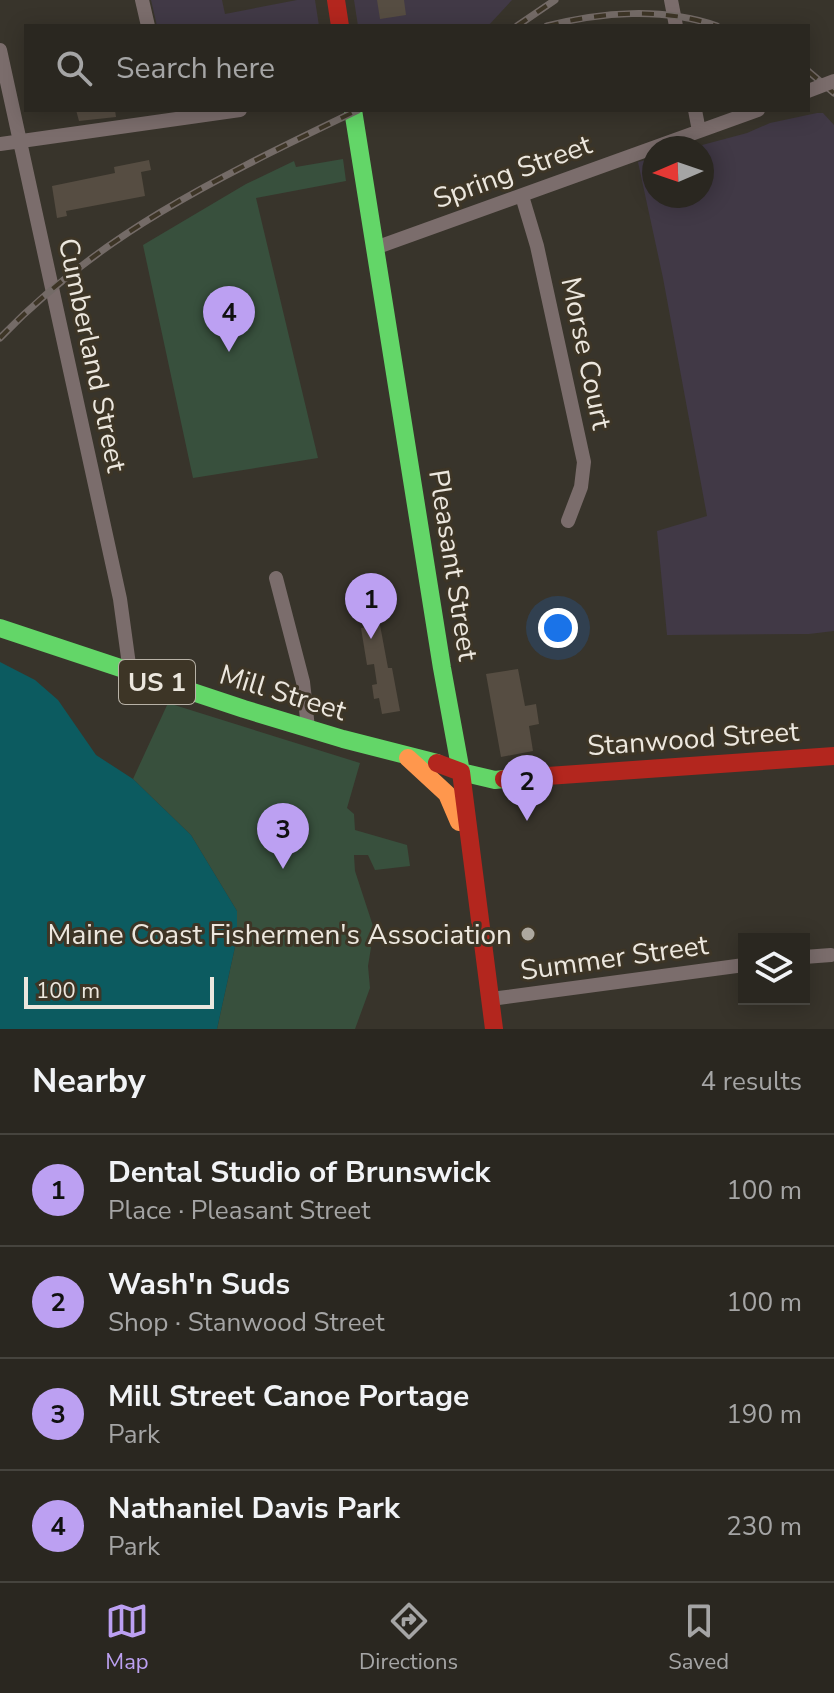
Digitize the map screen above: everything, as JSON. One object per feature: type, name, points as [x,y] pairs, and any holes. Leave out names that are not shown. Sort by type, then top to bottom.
[{"type":"main road","points":[[336,0],[340,24]]},
{"type":"main road","name":"Pleasant Street","points":[[353,112],[461,772],[494,1029]]},
{"type":"main road","name":"Mill Street","points":[[0,628],[308,728],[435,760],[461,772]]},
{"type":"main road","name":"US 1","points":[[403,754],[447,794],[473,857]]},
{"type":"main road","name":"Stanwood Street","points":[[461,772],[495,780],[834,756]]},
{"type":"street","points":[[142,0],[148,24]]},
{"type":"street","points":[[671,0],[676,24]]},
{"type":"street","name":"Cumberland Street","points":[[0,50],[120,599],[130,672]]},
{"type":"street","points":[[810,90],[834,81]]},
{"type":"street","points":[[0,144],[166,116],[215,112]]},
{"type":"street","points":[[695,112],[699,131]]},
{"type":"street","name":"Spring Street","points":[[375,248],[752,112]]},
{"type":"street","name":"Morse Court","points":[[522,196],[537,246],[584,462],[581,487],[568,521]]},
{"type":"street","points":[[276,578],[303,682],[308,728]]},
{"type":"street","points":[[810,957],[831,955]]},
{"type":"street","name":"Summer Street","points":[[491,999],[738,966]]},
{"type":"shaded area","points":[[151,0],[222,0],[225,14],[297,0],[315,0],[319,24],[157,24]]},
{"type":"shaded area","points":[[354,0],[512,0],[490,24],[358,24]]},
{"type":"shaded area","points":[[823,113],[834,125],[834,631],[809,634],[667,635],[657,531],[707,516],[648,208],[714,208],[714,142],[770,123]]},
{"type":"green space","points":[[343,159],[346,181],[256,198],[318,458],[193,478],[143,245],[246,184],[294,161],[296,167]]},
{"type":"green space","points":[[168,703],[360,763],[347,808],[354,814],[355,830],[407,845],[410,866],[375,870],[368,855],[354,855],[355,871],[374,929],[368,966],[370,988],[355,1029],[217,1029],[237,938],[237,911],[191,835],[133,779]]},
{"type":"water","points":[[0,662],[35,680],[58,700],[96,755],[133,779],[191,835],[237,911],[237,938],[217,1029],[0,1029]]},
{"type":"building","points":[[377,0],[404,0],[406,15],[380,19]]},
{"type":"building","points":[[77,112],[115,112],[116,117],[79,121]]},
{"type":"building","points":[[149,160],[151,170],[141,172],[145,196],[66,211],[67,216],[57,218],[52,186],[115,173],[114,167]]},
{"type":"building","points":[[380,625],[400,711],[382,714],[379,698],[374,699],[372,685],[377,684],[374,664],[367,665],[361,628]]},
{"type":"building","points":[[518,669],[525,706],[536,704],[539,724],[529,726],[533,751],[501,757],[486,674]]},
{"type":"railway","points":[[520,24],[555,0]]},
{"type":"railway","points":[[556,24],[589,17],[632,14],[675,16],[710,24]]},
{"type":"railway","points":[[810,73],[834,93]]},
{"type":"railway","points":[[0,338],[40,300],[124,235],[214,182],[354,112]]},
{"type":"traffic: fast","points":[[353,112],[461,772],[495,780],[504,779]]},
{"type":"traffic: fast","points":[[0,628],[244,709],[437,763]]},
{"type":"traffic: slow","points":[[408,758],[447,794],[459,822]]},
{"type":"traffic: jam","points":[[336,0],[340,24]]},
{"type":"traffic: jam","points":[[504,779],[834,756]]},
{"type":"traffic: jam","points":[[437,763],[461,772],[494,1029]]},
{"type":"place","name":"Nathaniel Davis Park","points":[[229,352]]},
{"type":"place","name":"Dental Studio of Brunswick","points":[[371,639]]},
{"type":"place","name":"Wash'n Suds","points":[[527,821]]},
{"type":"place","name":"Mill Street Canoe Portage","points":[[283,869]]},
{"type":"place","name":"Maine Coast Fishermen's Association","points":[[528,934]]}]
